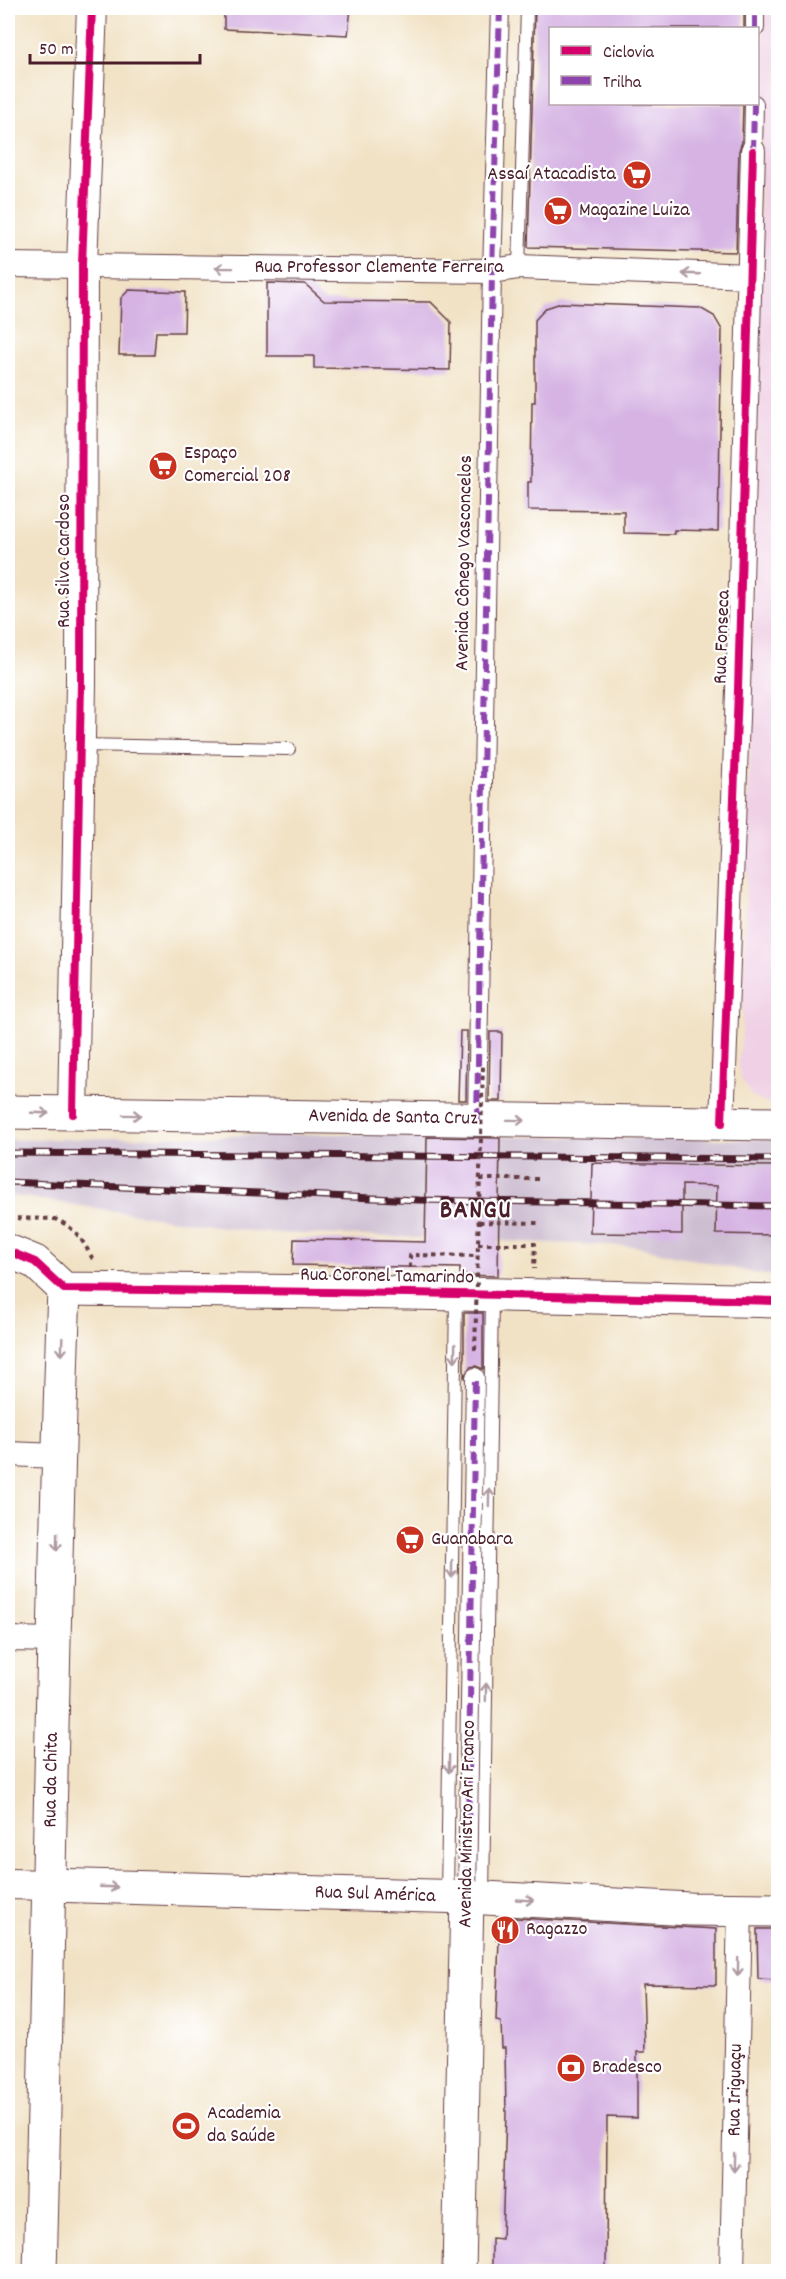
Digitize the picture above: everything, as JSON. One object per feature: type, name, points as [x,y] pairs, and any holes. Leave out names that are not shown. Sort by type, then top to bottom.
[{"type":"main road","name":"Avenida de Santa Cruz","points":[[8,1112],[778,1124]]},
{"type":"main road","points":[[8,1251],[35,1262],[64,1289]]},
{"type":"main road","name":"Rua Coronel Tamarindo","points":[[64,1289],[778,1301]]},
{"type":"main road","name":"Rua da Chita","points":[[40,2271],[58,1456],[64,1289]]},
{"type":"main road","name":"Rua Sul América","points":[[50,1885],[465,1897],[778,1910]]},
{"type":"main road","name":"Avenida Ministro Ari Franco","points":[[459,2271],[465,1897]]},
{"type":"street","name":"Rua Silva Cardoso","points":[[73,1114],[80,745],[82,266],[92,8]]},
{"type":"street","name":"Avenida Cônego Vasconcelos","points":[[477,1120],[492,272],[500,8]]},
{"type":"street","points":[[755,8],[755,27]]},
{"type":"street","points":[[753,151],[754,105]]},
{"type":"street","name":"Rua Fonseca","points":[[722,1123],[739,678],[753,151]]},
{"type":"street","name":"Rua Professor Clemente Ferreira","points":[[8,265],[492,272],[519,267],[750,276]]},
{"type":"street","name":"Avenida Ministro Ari Franco","points":[[465,1897],[475,1377]]},
{"type":"street","points":[[8,1454],[58,1456]]},
{"type":"street","points":[[8,1639],[55,1640]]},
{"type":"street","name":"Rua Sul América","points":[[8,1884],[50,1885]]},
{"type":"street","name":"Rua Iriguaçu","points":[[732,2271],[740,1908]]},
{"type":"lane","points":[[519,267],[527,8]]},
{"type":"lane","points":[[80,745],[289,750]]},
{"type":"lane","points":[[456,1294],[465,1897]]},
{"type":"lane","points":[[465,1897],[492,1295]]},
{"type":"path","points":[[475,1350],[483,1065]]},
{"type":"path","points":[[480,1179],[538,1179]]},
{"type":"path","points":[[479,1222],[539,1223]]},
{"type":"path","points":[[478,1244],[535,1244]]},
{"type":"path","points":[[410,1267],[410,1255],[478,1256]]},
{"type":"shaded area","points":[[764,8],[778,8],[778,1104],[764,1103],[752,1096],[741,1079],[738,1063],[742,1035],[750,741]]},
{"type":"shaded area","points":[[333,1134],[778,1140],[778,1275],[764,1275],[634,1246],[256,1232],[8,1195],[8,1140]]},
{"type":"building","points":[[224,8],[351,8],[348,35],[224,29]]},
{"type":"building","name":"Assaí Atacadista","points":[[535,8],[744,8],[744,27],[549,27],[549,105],[743,105],[736,252],[528,247]]},
{"type":"building","points":[[267,283],[305,284],[324,301],[431,302],[451,322],[450,370],[314,368],[314,356],[267,356]]},
{"type":"building","points":[[129,290],[185,292],[184,332],[156,332],[154,355],[119,355],[121,298]]},
{"type":"building","points":[[561,303],[700,308],[714,316],[722,330],[718,531],[674,530],[674,534],[624,533],[624,511],[528,510],[528,482],[531,482],[532,402],[535,402],[535,320],[546,308]]},
{"type":"building","points":[[460,1031],[467,1031],[466,1100],[458,1100]]},
{"type":"building","points":[[490,1032],[502,1032],[501,1101],[489,1101]]},
{"type":"building","points":[[427,1137],[500,1138],[498,1276],[460,1275],[460,1268],[293,1265],[294,1239],[425,1242]]},
{"type":"building","points":[[592,1163],[778,1166],[778,1235],[716,1234],[717,1186],[682,1185],[682,1234],[590,1233]]},
{"type":"building","points":[[464,1313],[483,1313],[483,1369],[476,1366],[470,1367],[464,1377]]},
{"type":"building","points":[[498,1917],[716,1929],[716,1985],[643,1984],[645,2052],[637,2052],[637,2118],[607,2117],[606,2271],[492,2271],[492,2238],[502,2239],[506,2114],[505,2048],[502,2048],[501,2022],[496,2021],[499,1939],[496,1939],[496,1919]]},
{"type":"building","points":[[757,1929],[778,1929],[778,1980],[758,1979]]},
{"type":"railway","points":[[8,1153],[778,1159]]},
{"type":"railway","points":[[8,1182],[419,1200],[778,1206]]},
{"type":"marked path","points":[[477,1120],[492,271],[500,8]]},
{"type":"marked path","points":[[755,8],[755,27]]},
{"type":"marked path","points":[[753,151],[754,105]]},
{"type":"marked path","points":[[467,1897],[475,1377]]},
{"type":"cycle path","points":[[73,1114],[81,683],[82,265],[92,8]]},
{"type":"cycle path","points":[[722,1123],[738,690],[753,151]]},
{"type":"cycle path","points":[[8,1251],[35,1262],[64,1289],[778,1301]]},
{"type":"place","name":"Assaí Atacadista","points":[[637,175]]},
{"type":"place","name":"Magazine Luiza","points":[[558,211]]},
{"type":"place","name":"Espaço Comercial 208","points":[[163,466]]},
{"type":"place","name":"Guanabara","points":[[410,1540]]},
{"type":"place","name":"Ragazzo","points":[[505,1930]]},
{"type":"place","name":"Bradesco","points":[[571,2068]]},
{"type":"place","name":"Academia da Saúde","points":[[186,2126]]},
{"type":"district","name":"BANGU","points":[[476,1211]]}]
